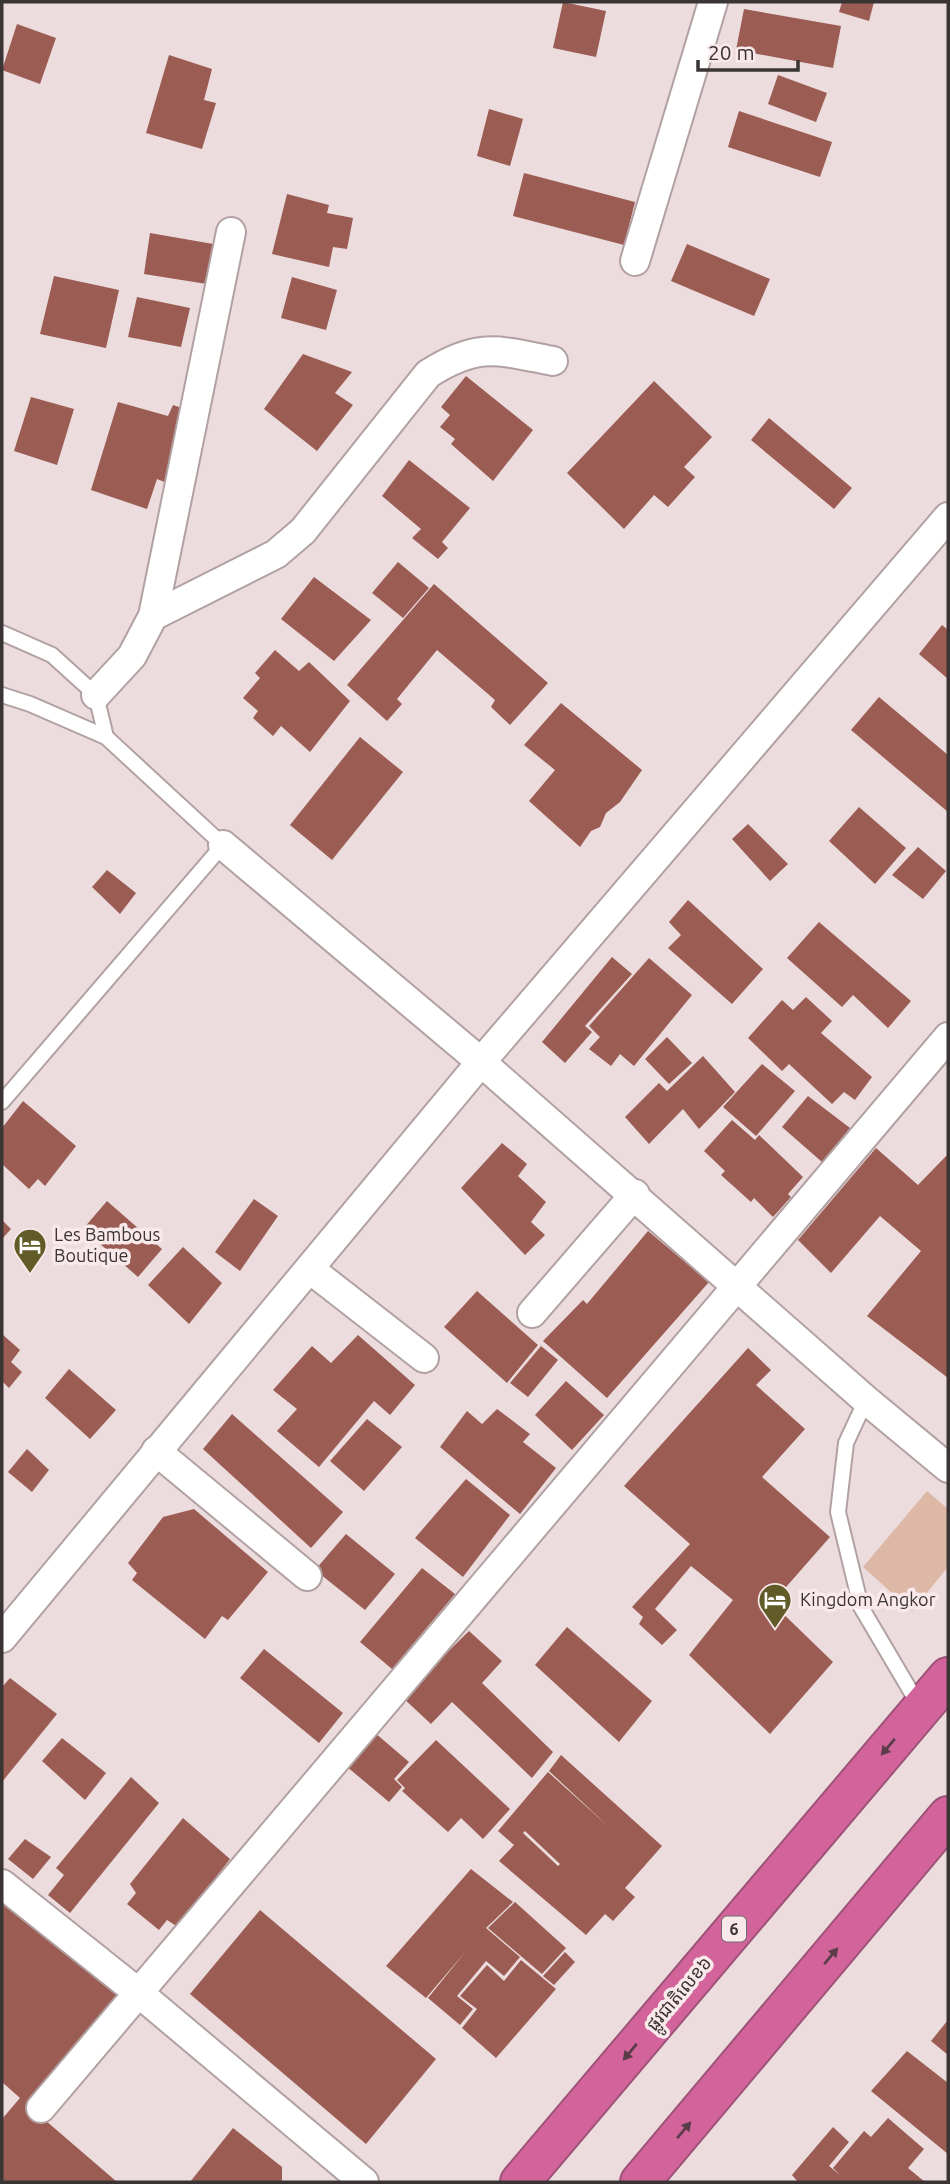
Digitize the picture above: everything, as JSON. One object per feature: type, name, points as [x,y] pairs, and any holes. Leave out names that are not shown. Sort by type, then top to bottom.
[{"type":"highway","name":"ផ្លូវជាតិលេខ៦","points":[[520,2182],[948,1677]]},
{"type":"highway","points":[[640,2182],[948,1815]]},
{"type":"street","points":[[635,261],[713,2]]},
{"type":"street","points":[[96,695],[132,656],[153,616],[231,232]]},
{"type":"street","points":[[153,616],[276,554],[303,531],[428,374],[444,363],[480,349],[553,361]]},
{"type":"street","points":[[5,1628],[311,1270],[481,1062],[948,517]]},
{"type":"street","points":[[223,845],[635,1194],[866,1400],[948,1468]]},
{"type":"street","points":[[41,2108],[948,1037]]},
{"type":"street","points":[[532,1313],[635,1194]]},
{"type":"street","points":[[311,1270],[424,1358]]},
{"type":"street","points":[[156,1451],[307,1576]]},
{"type":"street","points":[[2,1884],[140,1994],[364,2182]]},
{"type":"lane","points":[[2,633],[52,655],[96,695],[106,737]]},
{"type":"lane","points":[[2,695],[30,704],[106,737],[223,845],[2,1102]]},
{"type":"lane","points":[[866,1400],[846,1443],[838,1512],[862,1607],[921,1708]]},
{"type":"shaded area","points":[[927,1491],[948,1509],[948,1567],[912,1611],[863,1567]]},
{"type":"building","points":[[563,2],[606,11],[596,57],[553,48]]},
{"type":"building","points":[[842,2],[874,2],[869,21],[839,12]]},
{"type":"building","points":[[744,9],[841,26],[833,68],[736,50]]},
{"type":"building","points":[[17,24],[56,38],[40,84],[2,70]]},
{"type":"building","points":[[169,55],[212,69],[204,100],[216,103],[202,149],[146,133]]},
{"type":"building","points":[[778,75],[827,93],[816,122],[768,104]]},
{"type":"building","points":[[489,109],[523,119],[510,166],[477,156]]},
{"type":"building","points":[[739,111],[832,142],[820,177],[728,147]]},
{"type":"building","points":[[524,173],[635,202],[624,245],[513,216]]},
{"type":"building","points":[[287,194],[329,205],[327,213],[353,218],[347,249],[333,247],[329,267],[272,254]]},
{"type":"building","points":[[150,233],[219,245],[213,285],[144,274]]},
{"type":"building","points":[[687,244],[770,279],[754,316],[671,281]]},
{"type":"building","points":[[54,276],[119,290],[106,348],[40,334]]},
{"type":"building","points":[[292,277],[337,290],[326,330],[281,318]]},
{"type":"building","points":[[137,297],[190,308],[181,347],[128,337]]},
{"type":"building","points":[[303,354],[352,372],[335,393],[353,405],[317,451],[264,409]]},
{"type":"building","points":[[466,376],[533,430],[493,481],[451,444],[455,439],[440,427],[450,415],[441,407]]},
{"type":"building","points":[[654,381],[712,437],[684,467],[695,477],[668,507],[654,495],[624,529],[567,473]]},
{"type":"building","points":[[31,397],[74,409],[57,465],[14,451]]},
{"type":"building","points":[[118,402],[168,416],[173,405],[190,411],[167,483],[157,479],[147,509],[91,490]]},
{"type":"building","points":[[769,418],[852,488],[834,509],[751,440]]},
{"type":"building","points":[[409,460],[470,508],[442,542],[448,548],[438,559],[412,538],[421,529],[382,496]]},
{"type":"building","points":[[398,562],[429,588],[403,618],[372,593]]},
{"type":"building","points":[[314,577],[371,620],[334,661],[281,619]]},
{"type":"building","points":[[434,584],[548,683],[510,725],[491,707],[495,700],[437,650],[397,699],[402,704],[387,721],[347,685]]},
{"type":"building","points":[[942,625],[948,630],[948,679],[919,654]]},
{"type":"building","points":[[275,650],[299,671],[309,662],[350,701],[310,752],[281,726],[273,736],[253,718],[258,711],[243,698],[260,678],[255,673]]},
{"type":"building","points":[[879,697],[948,755],[948,812],[851,730]]},
{"type":"building","points":[[561,703],[642,770],[620,802],[606,813],[600,827],[591,831],[580,847],[529,801],[555,770],[524,745]]},
{"type":"building","points":[[360,737],[403,772],[332,860],[290,825]]},
{"type":"building","points":[[859,807],[906,848],[875,884],[829,841]]},
{"type":"building","points":[[748,824],[788,864],[770,881],[732,839]]},
{"type":"building","points":[[918,847],[946,871],[923,899],[892,875]]},
{"type":"building","points":[[107,870],[136,893],[120,914],[92,887]]},
{"type":"building","points":[[688,900],[763,969],[732,1004],[668,948],[681,935],[669,922]]},
{"type":"building","points":[[819,922],[911,1001],[888,1028],[853,995],[842,1007],[787,958]]},
{"type":"building","points":[[612,957],[632,974],[585,1026],[592,1032],[565,1063],[542,1042]]},
{"type":"building","points":[[649,958],[692,995],[634,1066],[620,1054],[611,1066],[589,1049],[600,1037],[589,1026]]},
{"type":"building","points":[[806,997],[832,1021],[821,1033],[872,1077],[855,1100],[844,1092],[832,1104],[789,1064],[782,1071],[748,1038],[782,1000],[793,1010]]},
{"type":"building","points":[[667,1037],[692,1063],[669,1084],[645,1059]]},
{"type":"building","points":[[703,1056],[735,1092],[699,1129],[683,1109],[649,1144],[625,1117],[659,1083],[667,1091]]},
{"type":"building","points":[[762,1064],[795,1091],[756,1136],[723,1107]]},
{"type":"building","points":[[808,1096],[850,1128],[822,1162],[782,1127]]},
{"type":"building","points":[[23,1101],[76,1146],[45,1186],[38,1179],[29,1189],[2,1164],[2,1128]]},
{"type":"building","points":[[732,1120],[755,1140],[759,1135],[803,1177],[788,1194],[791,1197],[773,1217],[754,1198],[751,1202],[721,1175],[725,1171],[704,1151]]},
{"type":"building","points":[[502,1143],[527,1164],[518,1176],[546,1202],[531,1222],[545,1235],[525,1255],[461,1188]]},
{"type":"building","points":[[876,1148],[918,1185],[948,1154],[948,1378],[867,1316],[921,1251],[880,1216],[831,1273],[798,1240]]},
{"type":"building","points":[[254,1199],[278,1216],[240,1271],[215,1252]]},
{"type":"building","points":[[107,1201],[162,1249],[138,1277],[83,1229]]},
{"type":"building","points":[[2,1220],[11,1229],[2,1239]]},
{"type":"building","points":[[648,1231],[709,1282],[607,1398],[543,1341],[583,1300],[587,1304]]},
{"type":"building","points":[[183,1247],[222,1283],[189,1324],[148,1285]]},
{"type":"building","points":[[477,1291],[538,1345],[507,1383],[444,1327]]},
{"type":"building","points":[[2,1334],[20,1350],[11,1362],[22,1372],[9,1388],[2,1381]]},
{"type":"building","points":[[358,1335],[415,1385],[390,1415],[374,1401],[319,1467],[277,1431],[297,1409],[273,1390],[312,1346],[331,1363]]},
{"type":"building","points":[[541,1346],[558,1360],[528,1397],[510,1383]]},
{"type":"building","points":[[748,1348],[771,1370],[756,1385],[805,1429],[762,1477],[830,1537],[772,1603],[833,1662],[770,1734],[689,1655],[733,1600],[691,1566],[655,1609],[677,1630],[662,1645],[639,1624],[643,1617],[632,1607],[690,1544],[624,1486]]},
{"type":"building","points":[[69,1369],[116,1410],[90,1439],[45,1398]]},
{"type":"building","points":[[566,1381],[604,1415],[572,1450],[535,1415]]},
{"type":"building","points":[[497,1409],[530,1434],[523,1442],[556,1468],[520,1514],[440,1447],[467,1411],[482,1424]]},
{"type":"building","points":[[232,1414],[343,1512],[311,1548],[203,1449]]},
{"type":"building","points":[[367,1419],[402,1447],[364,1491],[330,1461]]},
{"type":"building","points":[[27,1449],[49,1470],[32,1492],[8,1472]]},
{"type":"building","points":[[466,1479],[510,1515],[463,1577],[415,1538]]},
{"type":"building","points":[[194,1509],[268,1572],[228,1620],[222,1616],[205,1639],[132,1580],[137,1573],[128,1563],[163,1517]]},
{"type":"building","points":[[346,1534],[395,1574],[365,1610],[315,1570]]},
{"type":"building","points":[[422,1568],[455,1594],[392,1669],[360,1642]]},
{"type":"building","points":[[567,1627],[652,1701],[619,1742],[535,1665]]},
{"type":"building","points":[[469,1631],[502,1661],[482,1683],[553,1752],[532,1778],[452,1702],[431,1724],[402,1697]]},
{"type":"building","points":[[264,1649],[343,1713],[319,1743],[240,1678]]},
{"type":"building","points":[[10,1678],[57,1714],[2,1782],[2,1687]]},
{"type":"building","points":[[374,1732],[409,1762],[394,1779],[402,1787],[389,1802],[346,1766]]},
{"type":"building","points":[[62,1738],[106,1773],[85,1800],[42,1761]]},
{"type":"building","points":[[436,1740],[510,1809],[483,1839],[461,1818],[448,1832],[402,1791],[405,1788],[397,1780]]},
{"type":"building","points":[[561,1755],[662,1846],[625,1888],[635,1897],[613,1921],[605,1914],[586,1935],[499,1861],[514,1845],[498,1831],[548,1772],[609,1827],[549,1771]],"holes":[[[525,1831],[560,1864],[558,1866],[523,1833]]]},
{"type":"building","points":[[131,1777],[159,1803],[70,1913],[48,1895],[64,1875],[56,1868]]},
{"type":"building","points":[[183,1818],[230,1859],[178,1927],[167,1920],[159,1930],[127,1904],[136,1893],[130,1884]]},
{"type":"building","points":[[25,1839],[51,1857],[33,1879],[8,1859]]},
{"type":"building","points":[[471,1869],[513,1902],[486,1928],[520,1957],[504,1976],[486,1961],[457,1996],[473,2009],[460,2025],[428,1998],[466,1951],[426,1998],[386,1966]]},
{"type":"building","points":[[2,1881],[131,1987],[31,2108],[117,2182],[2,2182],[2,2119],[20,2098],[2,2082]]},
{"type":"building","points":[[515,1902],[566,1948],[542,1974],[488,1928]]},
{"type":"building","points":[[260,1910],[436,2059],[366,2144],[190,1994]]},
{"type":"building","points":[[565,1952],[575,1962],[554,1985],[543,1976]]},
{"type":"building","points":[[521,1960],[556,1989],[496,2058],[462,2028],[477,2009],[460,1996],[487,1965],[504,1981]]},
{"type":"building","points":[[948,2020],[948,2055],[931,2041]]},
{"type":"building","points":[[907,2051],[948,2083],[948,2154],[871,2091]]},
{"type":"building","points":[[888,2118],[924,2149],[908,2168],[925,2182],[798,2182],[792,2175],[833,2127],[849,2142],[829,2166],[840,2175],[833,2168],[864,2131],[871,2137]]},
{"type":"building","points":[[233,2128],[282,2167],[282,2182],[190,2182]]},
{"type":"place","name":"Les Bambous Boutique","points":[[30,1275]]},
{"type":"place","name":"Kingdom Angkor","points":[[775,1630]]}]
